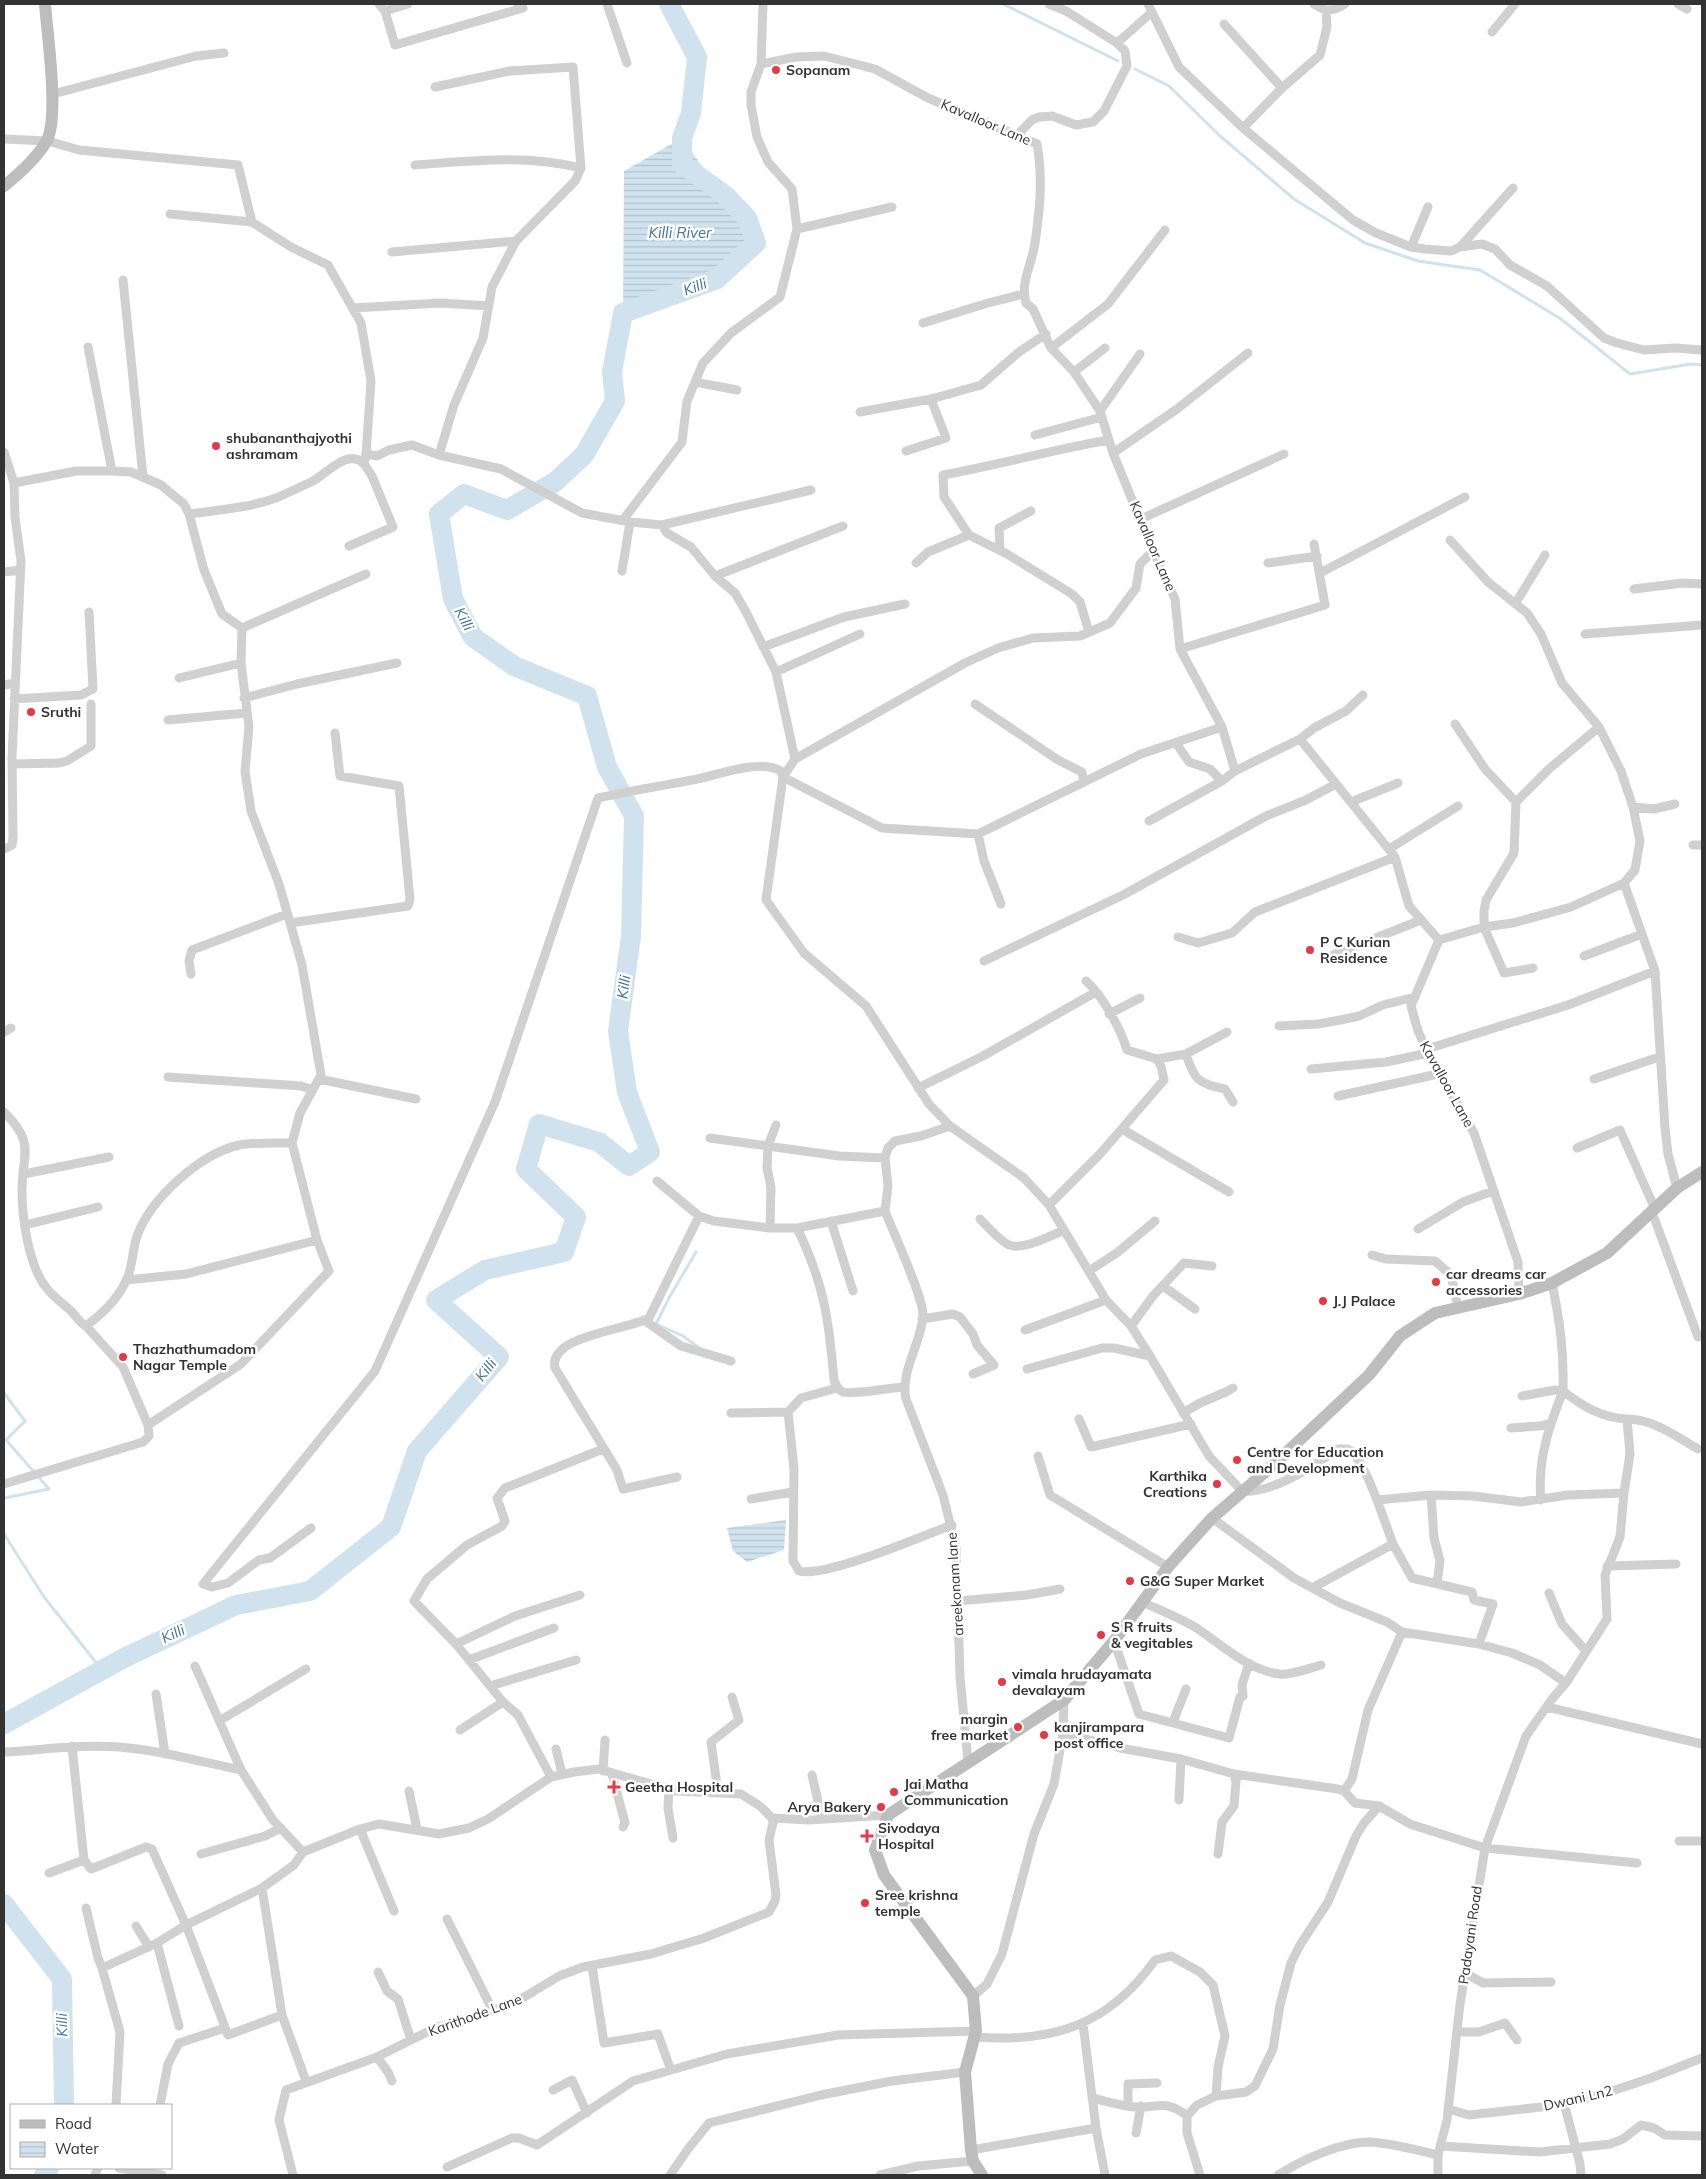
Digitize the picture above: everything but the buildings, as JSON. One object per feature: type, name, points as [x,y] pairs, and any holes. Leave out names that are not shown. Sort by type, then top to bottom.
[{"type":"main road","points":[[4,186],[20,173],[48,141],[53,109],[53,94],[45,4]]},
{"type":"main road","points":[[982,2175],[972,2155],[965,2072],[976,2034],[973,1996],[884,1875],[875,1850],[888,1814],[1064,1700],[1114,1641],[1168,1567],[1212,1518],[1271,1467],[1369,1374],[1400,1336],[1435,1314],[1519,1294],[1552,1283],[1607,1253],[1677,1188],[1702,1172]]},
{"type":"street","points":[[408,4],[382,8],[395,45],[523,8],[518,4]]},
{"type":"street","points":[[607,4],[627,63]]},
{"type":"street","points":[[622,571],[627,521],[682,442],[687,401],[703,362],[731,333],[780,297],[797,229],[792,189],[768,162],[757,137],[751,105],[751,92],[761,64],[763,4]]},
{"type":"street","points":[[1018,134],[1032,120],[1039,117],[1052,116],[1076,125],[1093,122],[1104,111],[1127,66],[1125,51],[1117,42],[1066,11],[1049,4]]},
{"type":"street","points":[[1314,4],[1326,11],[1334,10],[1345,4]]},
{"type":"street","points":[[1492,32],[1515,4]]},
{"type":"street","points":[[1678,4],[1687,9]]},
{"type":"street","points":[[1117,42],[1150,8],[1179,67],[1243,128],[1353,220],[1376,234],[1411,247],[1451,251],[1460,247],[1482,244],[1495,249],[1510,265],[1547,286],[1604,338],[1644,350],[1675,348],[1702,350]]},
{"type":"street","points":[[1243,128],[1282,88],[1320,55],[1327,27],[1326,11]]},
{"type":"street","points":[[1224,24],[1282,88]]},
{"type":"street","points":[[53,94],[196,56],[224,53]]},
{"type":"street","name":"Kavalloor Lane","points":[[761,64],[796,57],[824,56],[875,69],[928,98],[1018,134],[1037,144],[1042,171],[1035,246],[1024,282],[1026,303],[1033,309],[1051,348],[1074,372],[1101,414],[1113,454],[1175,599],[1180,649],[1222,728],[1235,771]]},
{"type":"street","points":[[435,87],[510,71],[573,67],[581,168],[575,181],[516,241],[492,287],[484,338],[454,405],[439,455]]},
{"type":"street","points":[[4,139],[48,141],[79,150],[238,166],[252,222]]},
{"type":"street","points":[[415,165],[503,158],[549,162],[581,168]]},
{"type":"street","points":[[1460,247],[1513,188]]},
{"type":"street","points":[[797,229],[892,207]]},
{"type":"street","points":[[1411,247],[1428,207]]},
{"type":"street","points":[[170,214],[252,222],[292,247],[328,265],[361,323],[371,381],[364,464]]},
{"type":"street","points":[[1051,348],[1108,304],[1165,230]]},
{"type":"street","points":[[392,252],[516,241]]},
{"type":"street","points":[[123,280],[143,477]]},
{"type":"street","points":[[923,323],[1024,294]]},
{"type":"street","points":[[353,308],[440,303],[489,306]]},
{"type":"street","points":[[860,412],[931,399],[981,385],[1019,352],[1046,334]]},
{"type":"street","points":[[88,347],[112,471]]},
{"type":"street","points":[[1074,372],[1104,348]]},
{"type":"street","points":[[1113,454],[1177,409],[1248,353]]},
{"type":"street","points":[[1035,435],[1101,414],[1140,354]]},
{"type":"street","points":[[695,382],[737,390]]},
{"type":"street","points":[[906,451],[946,438],[931,399]]},
{"type":"street","points":[[1089,632],[1080,602],[1072,594],[1000,550],[969,535],[944,497],[943,475],[1108,440]]},
{"type":"street","points":[[366,454],[377,456],[388,450],[412,445],[439,455],[500,469],[522,479],[551,498],[582,513],[662,525],[811,490]]},
{"type":"street","points":[[4,452],[14,483],[20,570],[16,683],[9,760],[13,838],[12,845],[4,849]]},
{"type":"street","points":[[1141,519],[1284,454]]},
{"type":"street","points":[[189,514],[242,507],[276,498],[316,479],[339,462],[354,458],[361,460],[372,476],[392,527],[349,546]]},
{"type":"street","points":[[14,483],[76,471],[112,471],[131,472],[161,485],[184,504],[189,514],[204,570],[222,614],[242,628]]},
{"type":"street","points":[[1320,573],[1465,497]]},
{"type":"street","points":[[4,500],[14,498]]},
{"type":"street","points":[[1000,550],[999,528],[1031,511]]},
{"type":"street","points":[[662,525],[667,533],[692,547],[715,576],[735,594],[776,672],[794,759]]},
{"type":"street","points":[[715,576],[843,526]]},
{"type":"street","points":[[916,563],[928,552],[969,535]]},
{"type":"street","points":[[1300,739],[1395,857],[1409,906],[1439,940],[1484,927],[1513,923],[1571,907],[1624,883],[1635,870],[1640,842],[1633,808],[1621,771],[1599,727],[1562,683],[1541,634],[1527,613],[1488,582],[1450,540]]},
{"type":"street","points":[[1180,649],[1324,605],[1314,544]]},
{"type":"street","points":[[1153,551],[1140,564],[1136,588],[1110,623],[1080,636],[1033,638],[998,648],[965,663],[794,759],[783,778],[766,900],[804,953],[866,1006],[929,1104],[950,1126],[1024,1178],[1049,1205],[1106,1300],[1131,1326],[1209,1456],[1242,1491],[1255,1492],[1289,1478],[1338,1449],[1343,1448],[1354,1452],[1368,1478],[1393,1544],[1412,1578],[1472,1592],[1474,1600],[1493,1604],[1478,1644]]},
{"type":"street","points":[[1515,604],[1546,555]]},
{"type":"street","points":[[1268,563],[1316,556]]},
{"type":"street","points":[[4,572],[20,570]]},
{"type":"street","points":[[242,628],[366,574]]},
{"type":"street","points":[[1634,589],[1683,583],[1702,584]]},
{"type":"street","points":[[763,647],[844,617],[905,604]]},
{"type":"street","points":[[14,699],[81,695],[93,689],[88,612]]},
{"type":"street","points":[[1585,634],[1702,625]]},
{"type":"street","points":[[148,1425],[241,1364],[329,1271],[317,1240],[292,1143],[300,1113],[319,1079],[320,1066],[302,965],[279,884],[251,810],[245,772],[249,727],[241,663],[242,628]]},
{"type":"street","points":[[776,672],[860,634]]},
{"type":"street","points":[[179,678],[241,663]]},
{"type":"street","points":[[244,698],[297,684],[397,663]]},
{"type":"street","points":[[4,685],[16,683]]},
{"type":"street","points":[[1149,822],[1222,781],[1235,771],[1300,739],[1314,728],[1346,711],[1363,695]]},
{"type":"street","points":[[9,760],[59,763],[68,761],[91,746],[91,704]]},
{"type":"street","points":[[975,704],[1058,760],[1082,772],[1084,782]]},
{"type":"street","points":[[168,720],[246,713]]},
{"type":"street","points":[[1455,724],[1485,769],[1516,802]]},
{"type":"street","points":[[1533,968],[1504,974],[1484,927],[1486,900],[1497,885],[1515,849],[1516,802],[1550,768],[1599,727]]},
{"type":"street","points":[[310,1528],[270,1558],[259,1560],[228,1583],[212,1587],[203,1584],[375,1371],[495,1102],[598,798],[715,775],[738,768],[774,767],[781,771],[783,778],[882,828],[978,834],[1142,754],[1222,728]]},
{"type":"street","points":[[191,974],[189,961],[192,950],[288,918],[408,906],[410,899],[399,786],[340,776],[335,733]]},
{"type":"street","points":[[1176,743],[1188,762],[1210,769],[1222,781]]},
{"type":"street","points":[[1351,802],[1398,783]]},
{"type":"street","points":[[984,961],[1123,895],[1266,816],[1306,800],[1336,784]]},
{"type":"street","points":[[1633,808],[1654,809],[1675,804]]},
{"type":"street","points":[[1389,849],[1458,806]]},
{"type":"street","points":[[978,834],[984,861],[1002,904]]},
{"type":"street","points":[[1178,937],[1198,944],[1232,933],[1255,912],[1395,857]]},
{"type":"street","points":[[1624,883],[1656,971],[1659,1056],[1668,1154],[1677,1188]]},
{"type":"street","points":[[1333,955],[1421,920]]},
{"type":"street","points":[[1584,956],[1642,934]]},
{"type":"street","name":"Kavalloor Lane","points":[[1439,940],[1411,1006],[1418,1031],[1438,1074],[1474,1133],[1518,1262],[1519,1294]]},
{"type":"street","points":[[1311,1069],[1386,1062],[1427,1051],[1568,1005],[1656,971]]},
{"type":"street","points":[[1086,981],[1094,987],[1122,1034],[1127,1050],[1158,1059],[1186,1054],[1228,1032]]},
{"type":"street","points":[[918,1088],[983,1056],[1096,992]]},
{"type":"street","points":[[1279,1026],[1318,1024],[1359,1016],[1383,1006],[1415,997]]},
{"type":"street","points":[[1109,1014],[1140,998]]},
{"type":"street","points":[[1186,1054],[1192,1074],[1206,1086],[1225,1089],[1233,1102]]},
{"type":"street","points":[[1594,1080],[1659,1056]]},
{"type":"street","points":[[1049,1205],[1122,1130],[1164,1080],[1158,1059]]},
{"type":"street","points":[[1338,1096],[1438,1074]]},
{"type":"street","points":[[168,1077],[301,1086],[313,1090]]},
{"type":"street","points":[[319,1079],[416,1099]]},
{"type":"street","points":[[4,1112],[16,1124],[24,1136],[27,1156],[22,1190],[25,1225],[35,1268],[45,1286],[86,1326],[123,1367],[148,1425],[150,1436],[143,1442],[4,1484]]},
{"type":"street","points":[[770,1228],[771,1186],[767,1168],[768,1146],[776,1125]]},
{"type":"street","points":[[797,1228],[812,1259],[822,1290],[830,1323],[834,1380],[837,1388],[844,1392],[853,1392],[903,1387],[922,1323],[923,1307],[884,1211],[888,1186],[885,1158],[888,1148],[895,1141],[921,1136],[950,1126]]},
{"type":"street","points":[[1122,1130],[1229,1192]]},
{"type":"street","points":[[1577,1148],[1620,1130],[1654,1210],[1698,1337]]},
{"type":"street","points":[[710,1138],[839,1156],[885,1158]]},
{"type":"street","points":[[86,1326],[111,1304],[126,1280],[137,1235],[158,1202],[196,1165],[211,1155],[241,1145],[292,1143]]},
{"type":"street","points":[[24,1174],[109,1157]]},
{"type":"street","points":[[657,1181],[699,1216],[714,1221],[770,1228],[797,1228],[884,1211]]},
{"type":"street","points":[[1418,1229],[1463,1202],[1493,1191]]},
{"type":"street","points":[[25,1225],[98,1207]]},
{"type":"street","points":[[677,1477],[623,1489],[617,1470],[555,1368],[555,1356],[559,1349],[572,1342],[644,1320],[651,1314],[699,1216]]},
{"type":"street","points":[[980,1220],[1006,1243],[1013,1246],[1025,1245],[1064,1230]]},
{"type":"street","points":[[831,1221],[853,1292]]},
{"type":"street","points":[[1089,1271],[1118,1252],[1155,1221]]},
{"type":"street","points":[[126,1280],[186,1274],[317,1240]]},
{"type":"street","points":[[1372,1255],[1386,1259],[1435,1261],[1451,1275],[1458,1308]]},
{"type":"street","points":[[1131,1326],[1153,1296],[1184,1263],[1212,1266]]},
{"type":"street","points":[[1541,1500],[1539,1480],[1542,1457],[1551,1423],[1563,1390],[1564,1361],[1561,1324],[1552,1283]]},
{"type":"street","points":[[1164,1286],[1195,1309]]},
{"type":"street","points":[[1025,1330],[1106,1300]]},
{"type":"street","points":[[922,1323],[953,1314],[960,1317],[973,1334],[977,1345],[994,1365],[973,1374]]},
{"type":"street","points":[[644,1320],[681,1346],[731,1361]]},
{"type":"street","points":[[1027,1369],[1102,1348],[1114,1348],[1150,1356]]},
{"type":"street","name":"areekonam lane","points":[[903,1387],[943,1494],[952,1525],[957,1565],[960,1677],[968,1761]]},
{"type":"street","points":[[731,1413],[788,1412],[801,1398],[837,1388]]},
{"type":"street","points":[[1183,1413],[1200,1403],[1228,1392],[1232,1388]]},
{"type":"street","points":[[1522,1396],[1563,1390],[1586,1408],[1612,1418],[1637,1419],[1660,1426],[1698,1449]]},
{"type":"street","points":[[788,1412],[794,1469],[793,1561],[799,1571],[804,1573],[858,1560],[952,1525]]},
{"type":"street","points":[[1079,1419],[1091,1446],[1191,1424]]},
{"type":"street","name":"Padayani Road","points":[[1438,2175],[1439,2150],[1448,2109],[1465,1974],[1484,1848],[1526,1736],[1566,1682],[1607,1619],[1604,1593],[1605,1576],[1607,1566],[1620,1537],[1630,1454],[1627,1419]]},
{"type":"street","points":[[1511,1428],[1540,1426],[1551,1423]]},
{"type":"street","points":[[552,1777],[518,1715],[503,1702],[456,1644],[414,1601],[427,1579],[467,1545],[502,1526],[505,1521],[497,1498],[504,1488],[603,1449]]},
{"type":"street","points":[[1038,1456],[1050,1495],[1168,1567]]},
{"type":"street","points":[[751,1499],[793,1492]]},
{"type":"street","points":[[1377,1500],[1431,1495],[1473,1496],[1521,1502],[1568,1495],[1624,1493]]},
{"type":"street","points":[[1431,1495],[1434,1538],[1440,1561],[1437,1583]]},
{"type":"street","points":[[1212,1518],[1294,1578],[1340,1603],[1387,1622],[1402,1632],[1478,1644],[1512,1653],[1540,1665],[1566,1682]]},
{"type":"street","points":[[1312,1588],[1393,1544]]},
{"type":"street","points":[[1607,1566],[1676,1564]]},
{"type":"street","points":[[958,1600],[1027,1595],[1060,1589]]},
{"type":"street","points":[[1549,1593],[1562,1624],[1586,1650]]},
{"type":"street","points":[[456,1644],[515,1616],[580,1595]]},
{"type":"street","points":[[1142,1602],[1193,1626],[1218,1642],[1233,1655],[1280,1675],[1321,1665]]},
{"type":"street","points":[[469,1660],[554,1628]]},
{"type":"street","points":[[1344,1791],[1352,1779],[1368,1710],[1402,1632]]},
{"type":"street","points":[[1114,1641],[1139,1714],[1230,1738],[1240,1697],[1243,1696],[1242,1685],[1249,1663]]},
{"type":"street","points":[[490,1686],[576,1660]]},
{"type":"street","points":[[195,1666],[241,1770],[281,1828],[303,1852]]},
{"type":"street","points":[[219,1721],[306,1669]]},
{"type":"street","points":[[1173,1722],[1186,1689]]},
{"type":"street","points":[[156,1694],[165,1754]]},
{"type":"street","points":[[718,1792],[711,1742],[739,1720],[732,1696]]},
{"type":"street","points":[[973,1996],[987,1984],[1002,1954],[1034,1834],[1054,1784],[1063,1733],[1064,1700]]},
{"type":"street","points":[[460,1730],[503,1702]]},
{"type":"street","points":[[1547,1706],[1702,1744]]},
{"type":"street","points":[[1063,1733],[1120,1748],[1181,1759],[1234,1774],[1329,1787],[1344,1791],[1355,1803],[1379,1806],[1410,1824],[1484,1848],[1637,1863]]},
{"type":"street","points":[[605,1740],[607,1772],[625,1823],[623,1827]]},
{"type":"street","points":[[4,1752],[72,1746],[118,1747],[165,1754],[241,1770]]},
{"type":"street","points":[[72,1746],[84,1860],[91,1869],[146,1847],[152,1849],[186,1925],[228,2035],[282,2015]]},
{"type":"street","points":[[556,1749],[562,1774]]},
{"type":"street","points":[[1179,1800],[1181,1759]]},
{"type":"street","points":[[102,1968],[153,1945],[186,1925],[262,1888],[294,1864],[303,1852],[360,1829],[379,1824],[439,1834],[469,1828],[488,1819],[552,1777],[562,1774],[607,1772],[668,1789],[741,1794],[760,1806],[772,1818],[822,1819],[888,1814]]},
{"type":"street","points":[[1218,1854],[1222,1822],[1234,1806],[1236,1782],[1234,1774]]},
{"type":"street","points":[[812,1775],[822,1819]]},
{"type":"street","points":[[668,1789],[668,1808],[673,1838]]},
{"type":"street","points":[[409,1791],[417,1829]]},
{"type":"street","points":[[1187,2116],[1197,2105],[1216,2096],[1246,2092],[1255,2086],[1273,2049],[1283,1988],[1291,1963],[1300,1945],[1328,1902],[1356,1836],[1364,1823],[1379,1806]]},
{"type":"street","name":"Karithode Lane","points":[[293,2175],[279,2120],[286,2090],[306,2081],[377,2057],[437,2027],[469,2020],[516,2002],[558,1976],[583,1967],[651,1954],[704,1938],[769,1912],[775,1901],[776,1894],[768,1840],[773,1823],[772,1818]]},
{"type":"street","points":[[201,1854],[265,1836],[281,1828]]},
{"type":"street","points":[[360,1829],[394,1910]]},
{"type":"street","points":[[1678,1841],[1702,1841]]},
{"type":"street","points":[[49,1873],[84,1860]]},
{"type":"street","points":[[262,1888],[282,2015],[306,2081]]},
{"type":"street","points":[[86,1908],[98,1958],[120,2032],[116,2104]]},
{"type":"street","points":[[447,1919],[493,2011]]},
{"type":"street","points":[[136,1926],[153,1945],[178,2026]]},
{"type":"street","points":[[448,2167],[512,2138],[519,2138],[538,2145],[633,2081],[726,2054],[838,2035],[976,2034],[1003,2039],[1065,2031],[1092,2019],[1127,1994],[1141,1980],[1155,1960],[1171,1956],[1200,1972],[1213,1985],[1225,2036],[1218,2068],[1216,2096]]},
{"type":"street","points":[[592,1966],[604,2044],[658,2034],[669,2065]]},
{"type":"street","points":[[378,1972],[387,1991],[398,1999],[411,2040]]},
{"type":"street","points":[[1465,1974],[1483,1982],[1551,1982]]},
{"type":"street","points":[[1457,2032],[1478,2032],[1505,2023],[1517,2040]]},
{"type":"street","points":[[1082,2024],[1096,2128],[1105,2175]]},
{"type":"street","points":[[160,2104],[168,2064],[179,2043],[225,2028]]},
{"type":"street","points":[[377,2057],[392,2081]]},
{"type":"street","name":"Dwani Ln2","points":[[1448,2109],[1469,2115],[1591,2098],[1651,2078],[1702,2058]]},
{"type":"street","points":[[670,2175],[709,2123],[830,2093],[892,2081],[965,2072]]},
{"type":"street","points":[[553,2090],[572,2080],[587,2113]]},
{"type":"street","points":[[1128,2105],[1128,2084],[1157,2083]]},
{"type":"street","points":[[1092,2098],[1128,2105],[1176,2106],[1187,2116],[1188,2133],[1200,2175]]},
{"type":"street","points":[[1564,2103],[1581,2175]]},
{"type":"street","points":[[1136,2133],[1141,2106]]},
{"type":"street","points":[[1278,2175],[1300,2162],[1344,2147],[1369,2142],[1439,2150],[1540,2152],[1610,2144],[1623,2139],[1641,2125],[1654,2128],[1665,2135],[1702,2136]]},
{"type":"street","points":[[880,2175],[919,2171],[972,2155],[1096,2128]]},
{"type":"street","points":[[125,2169],[162,2175]]},
{"type":"water","name":"Killi River","points":[[682,138],[756,243],[717,279],[623,313],[624,171]]},
{"type":"water","points":[[786,1520],[784,1550],[747,1562],[733,1551],[727,1528]]},
{"type":"waterway","name":"Killi","points":[[4,1724],[124,1658],[236,1605],[310,1591],[391,1527],[417,1451],[499,1357],[436,1300],[485,1270],[564,1252],[576,1217],[526,1169],[539,1124],[599,1142],[629,1166],[650,1152],[627,1092],[618,1031],[631,936],[634,816],[607,767],[587,696],[514,666],[473,637],[453,599],[439,514],[464,494],[507,510],[555,482],[584,455],[615,401],[612,372],[623,313],[717,279],[756,243],[747,218],[725,195],[682,164],[682,138],[691,113],[697,57],[669,4]]},
{"type":"waterway","points":[[1003,4],[1118,61]]},
{"type":"waterway","points":[[1135,69],[1169,86],[1219,135],[1294,199],[1365,243],[1418,261],[1480,270],[1561,319],[1630,374],[1691,364],[1702,365]]},
{"type":"waterway","points":[[696,1252],[656,1324],[683,1336],[699,1348]]},
{"type":"waterway","points":[[4,1393],[25,1421],[6,1440],[49,1489],[4,1498]]},
{"type":"waterway","points":[[4,1534],[44,1597],[102,1670]]},
{"type":"waterway","name":"Killi","points":[[4,1904],[62,1979],[64,2104]]},
{"type":"waterway","name":"Killi","points":[[44,2175],[48,2169]]},
{"type":"place","name":"Sopanam","points":[[776,70]]},
{"type":"place","name":"shubananthajyothi ashramam","points":[[216,446]]},
{"type":"place","name":"Sruthi","points":[[31,712]]},
{"type":"place","name":"P C Kurian Residence","points":[[1310,950]]},
{"type":"place","name":"car dreams car accessories","points":[[1436,1282]]},
{"type":"place","name":"J.J Palace","points":[[1323,1301]]},
{"type":"place","name":"Thazhathumadom Nagar Temple","points":[[123,1357]]},
{"type":"place","name":"Centre for Education and Development","points":[[1237,1460]]},
{"type":"place","name":"Karthika Creations","points":[[1217,1484]]},
{"type":"place","name":"G&G Super Market","points":[[1130,1581]]},
{"type":"place","name":"S R fruits & vegitables","points":[[1101,1635]]},
{"type":"place","name":"vimala hrudayamata devalayam","points":[[1002,1682]]},
{"type":"place","name":"margin free market","points":[[1018,1727]]},
{"type":"place","name":"kanjirampara post office","points":[[1044,1735]]},
{"type":"place","name":"Geetha Hospital","points":[[614,1787]]},
{"type":"place","name":"Jai Matha Communication","points":[[894,1792]]},
{"type":"place","name":"Arya Bakery","points":[[881,1807]]},
{"type":"place","name":"Sivodaya Hospital","points":[[867,1836]]},
{"type":"place","name":"Sree krishna temple","points":[[865,1903]]}]
